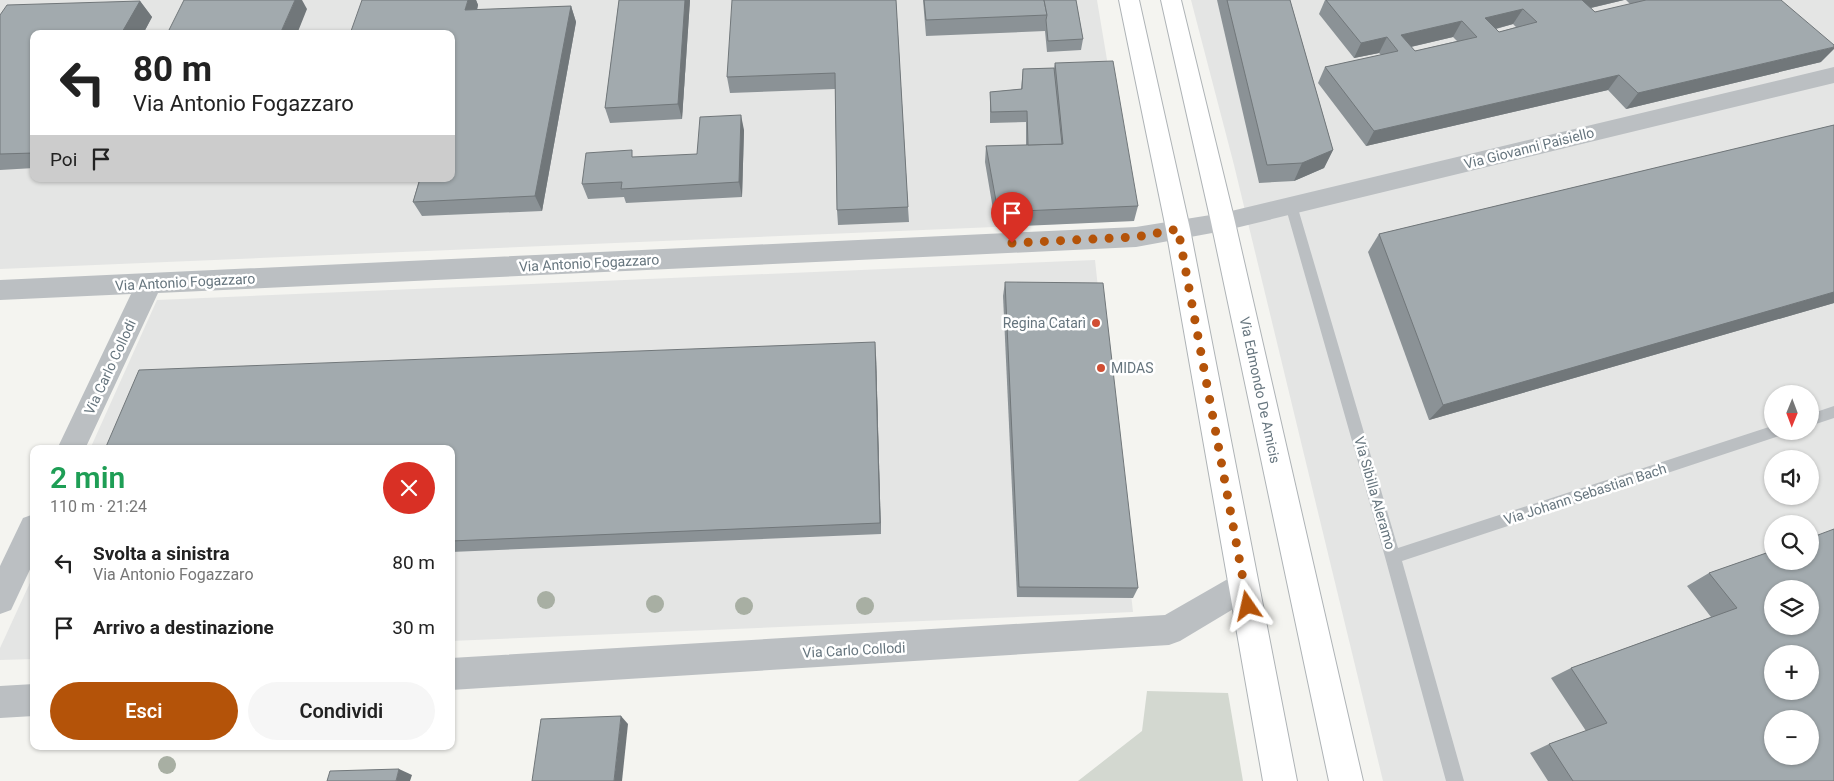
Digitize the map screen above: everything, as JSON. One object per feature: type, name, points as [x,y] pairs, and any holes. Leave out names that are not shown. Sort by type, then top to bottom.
[{"type":"main road","points":[[1129,0],[1178,229],[1280,781]]},
{"type":"main road","name":"Via Edmondo De Amicis","points":[[1171,0],[1224,222],[1346,781]]},
{"type":"street","name":"Via Giovanni Paisiello","points":[[1224,222],[1834,75]]},
{"type":"street","name":"Via Antonio Fogazzaro","points":[[0,290],[1136,237],[1224,222]]},
{"type":"street","name":"Via Carlo Collodi","points":[[73,445],[148,284]]},
{"type":"street","points":[[0,599],[30,536]]},
{"type":"street","name":"Via Carlo Collodi","points":[[455,674],[1169,630],[1244,586]]},
{"type":"street","points":[[0,702],[30,700]]},
{"type":"lane","name":"Via Sibilla Aleramo","points":[[1292,205],[1455,781]]},
{"type":"lane","points":[[1819,417],[1834,412]]},
{"type":"lane","name":"Via Johann Sebastian Bach","points":[[1393,557],[1764,435]]},
{"type":"shaded area","points":[[0,0],[1097,0],[1134,221],[0,269]]},
{"type":"shaded area","points":[[1191,0],[1834,0],[1834,781],[1383,781],[1234,165]]},
{"type":"shaded area","points":[[1095,260],[1133,612],[455,641],[455,445],[92,445],[157,300]]},
{"type":"shaded area","points":[[30,583],[30,659],[0,660],[0,648]]},
{"type":"shaded area","points":[[1147,691],[1228,693],[1243,781],[1078,781],[1142,731]]},
{"type":"building","points":[[184,0],[295,0],[282,30],[169,30]]},
{"type":"building","points":[[362,0],[468,0],[465,10],[571,6],[535,196],[413,202],[419,182],[455,182],[455,30],[351,30]]},
{"type":"building","points":[[619,0],[685,0],[678,104],[605,108]]},
{"type":"building","points":[[732,0],[896,0],[908,207],[837,210],[835,73],[727,77]]},
{"type":"building","points":[[924,0],[1044,0],[1047,15],[926,20]]},
{"type":"building","points":[[1044,0],[1076,0],[1083,39],[1048,41],[1047,15]]},
{"type":"building","points":[[1227,0],[1290,0],[1333,150],[1302,163],[1267,165]]},
{"type":"building","points":[[1326,0],[1582,0],[1595,12],[1646,0],[1781,0],[1834,47],[1638,93],[1619,75],[1374,131],[1325,67],[1398,51],[1387,37],[1361,43]],"holes":[[[1523,9],[1537,22],[1499,32],[1485,18]],[[1462,21],[1477,37],[1415,51],[1401,35]]]},
{"type":"building","points":[[140,1],[123,30],[30,30],[30,153],[0,154],[0,15],[7,5]]},
{"type":"building","points":[[1113,61],[1138,206],[998,212],[986,146],[1063,144],[1055,63]]},
{"type":"building","points":[[1054,68],[1062,144],[1028,145],[1027,111],[991,112],[990,92],[1022,89],[1023,69]]},
{"type":"building","points":[[741,115],[739,182],[621,189],[622,182],[582,184],[586,153],[632,150],[632,157],[697,154],[700,117]]},
{"type":"building","points":[[1834,125],[1834,292],[1443,405],[1379,234]]},
{"type":"building","points":[[1005,282],[1103,283],[1138,588],[1019,587]]},
{"type":"building","points":[[875,342],[880,523],[455,541],[455,445],[107,445],[139,370]]},
{"type":"building","points":[[1834,529],[1834,781],[1573,781],[1549,744],[1607,723],[1571,668],[1737,608],[1709,573],[1764,554],[1764,570],[1819,570],[1819,535]]},
{"type":"building","points":[[621,716],[614,781],[532,781],[541,719]]},
{"type":"building","points":[[399,769],[396,781],[327,781],[330,771]]},
{"type":"place","name":"Regina Catarì","points":[[1096,323]]},
{"type":"place","name":"MIDAS","points":[[1101,368]]},
{"type":"route","points":[[1012,243],[1136,237],[1178,229],[1248,606]]}]
